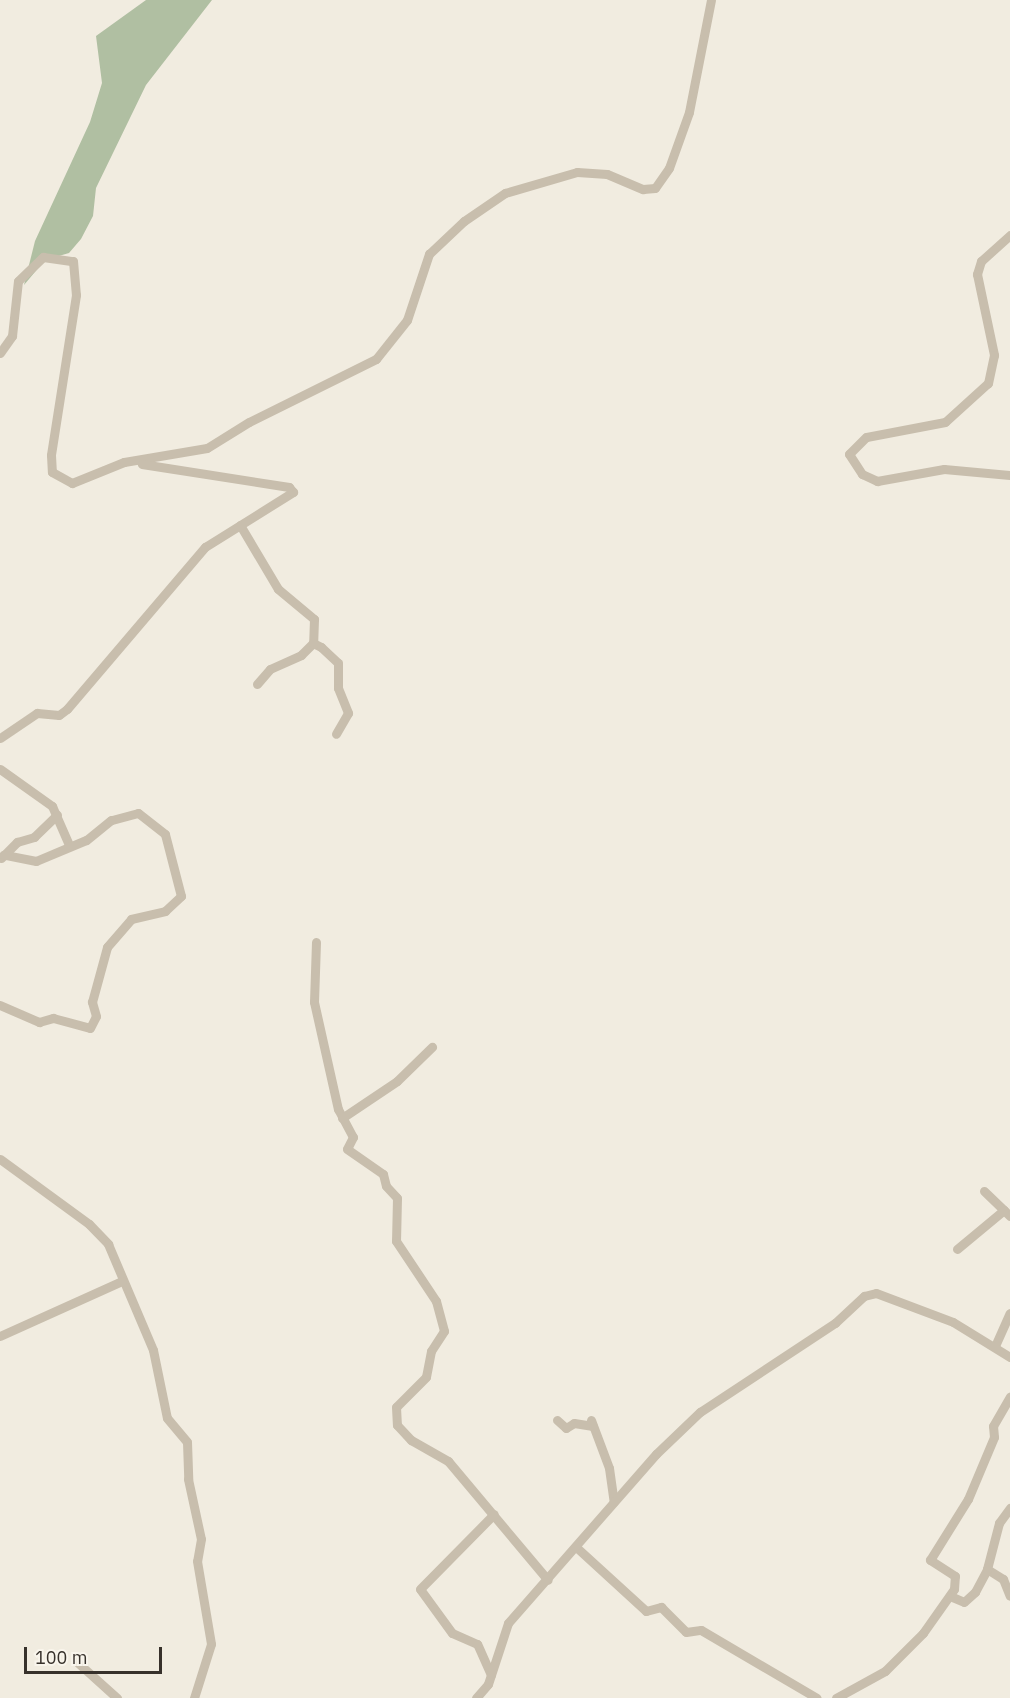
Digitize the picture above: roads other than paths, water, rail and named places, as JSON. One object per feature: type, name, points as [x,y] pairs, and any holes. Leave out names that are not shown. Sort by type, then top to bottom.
[{"type":"street","points":[[137,463],[207,448],[249,422],[376,359],[407,320],[429,254],[464,221],[506,193],[577,172],[607,174],[643,189],[655,188],[669,168],[689,112],[711,0]]},
{"type":"street","points":[[1010,235],[981,261],[977,274],[994,355],[988,383],[945,422],[866,437],[849,454],[862,474],[877,481],[944,469],[1010,476]]},
{"type":"street","points":[[0,353],[12,336],[18,281],[43,257],[73,261],[76,295],[51,455],[52,472],[72,483],[124,462],[291,488],[288,497],[212,541],[180,573],[67,709],[59,715],[37,712],[0,738]]},
{"type":"street","points":[[240,525],[278,589],[314,619],[313,643],[301,655],[270,669],[257,684]]},
{"type":"street","points":[[313,643],[338,663],[338,688],[348,717],[336,734]]},
{"type":"street","points":[[0,769],[45,800],[57,815],[69,844]]},
{"type":"street","points":[[0,1005],[39,1022],[53,1018],[90,1028],[96,1016],[92,1002],[107,947],[131,919],[165,911],[181,896],[165,834],[148,825],[140,814],[118,817],[86,840],[69,844],[36,861],[2,857]]},
{"type":"street","points":[[2,857],[17,842],[34,837],[57,815]]},
{"type":"street","points":[[316,942],[314,1002],[342,1118],[354,1139],[347,1149],[383,1174],[386,1186],[397,1197],[396,1241],[436,1301],[444,1331],[431,1351],[426,1377],[396,1407],[397,1425],[415,1443],[448,1461],[548,1580]]},
{"type":"street","points":[[342,1118],[397,1081],[432,1047]]},
{"type":"street","points":[[0,1159],[96,1230],[113,1256],[153,1350],[167,1418],[188,1442],[188,1479],[201,1539],[197,1561],[211,1644],[194,1698]]},
{"type":"street","points":[[957,1249],[1007,1213],[984,1191]]},
{"type":"street","points":[[0,1336],[122,1281]]},
{"type":"street","points":[[476,1698],[491,1675],[508,1623],[614,1502],[700,1412],[835,1323],[864,1296],[876,1293],[909,1304],[995,1346],[1010,1357]]},
{"type":"street","points":[[995,1346],[1010,1313]]},
{"type":"street","points":[[836,1698],[885,1671],[923,1632],[950,1596],[955,1576],[932,1564],[931,1558],[968,1499],[994,1437],[993,1426],[1010,1397]]},
{"type":"street","points":[[557,1420],[566,1428],[574,1423],[592,1423],[609,1468],[614,1502]]},
{"type":"street","points":[[950,1596],[967,1601],[987,1569],[994,1536],[1010,1508]]},
{"type":"street","points":[[491,1675],[477,1644],[452,1633],[420,1589],[494,1514]]},
{"type":"street","points":[[576,1547],[646,1611],[661,1607],[686,1632],[701,1630],[817,1698]]},
{"type":"street","points":[[987,1569],[1003,1579],[1010,1596]]},
{"type":"street","points":[[77,1662],[117,1698]]}]
